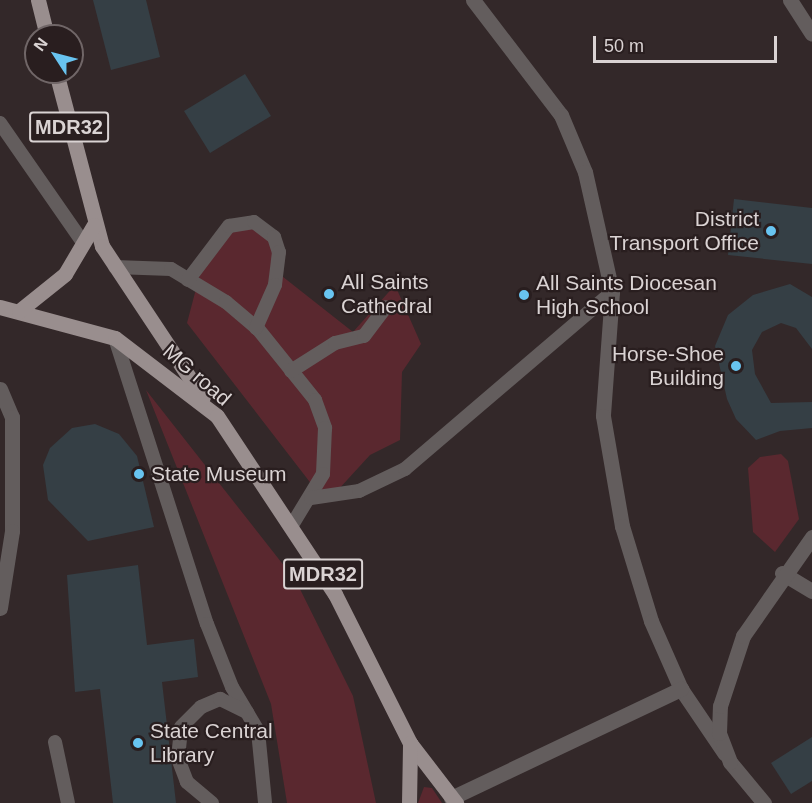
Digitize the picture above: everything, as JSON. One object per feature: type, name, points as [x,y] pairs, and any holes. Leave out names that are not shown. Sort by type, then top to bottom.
[{"type":"main road","points":[[38,0],[44,24]]},
{"type":"main road","name":"MDR32","points":[[59,84],[94,225],[114,267],[217,416]]},
{"type":"main road","points":[[20,311],[51,288],[84,244],[94,225]]},
{"type":"main road","name":"MG road","points":[[0,308],[20,311],[115,338],[217,416],[292,525],[366,647],[410,743],[454,800]]},
{"type":"main road","name":"MG road","points":[[409,803],[410,743]]},
{"type":"street","points":[[473,0],[561,115],[585,172],[612,291],[603,416],[620,515],[651,621],[681,689],[730,762],[764,803]]},
{"type":"street","points":[[790,0],[812,34]]},
{"type":"street","points":[[0,389],[12,417],[12,531],[0,608]]},
{"type":"street","points":[[730,762],[719,733],[727,671],[782,573],[812,537]]},
{"type":"street","points":[[782,573],[812,591]]},
{"type":"street","points":[[454,800],[681,689]]},
{"type":"lane","points":[[0,123],[84,244]]},
{"type":"lane","points":[[188,280],[229,226],[254,222],[274,237],[279,252],[275,285],[256,328]]},
{"type":"lane","points":[[114,267],[171,269],[188,280],[256,328],[315,400],[325,428],[323,474],[292,525]]},
{"type":"lane","points":[[310,498],[359,491],[405,469],[612,291]]},
{"type":"lane","points":[[291,371],[335,343],[364,336],[386,308]]},
{"type":"lane","points":[[115,338],[207,624],[249,713],[262,750],[265,797],[251,803]]},
{"type":"lane","points":[[212,803],[188,782],[178,758],[181,727],[201,707],[220,699],[249,713]]},
{"type":"lane","points":[[55,742],[68,803]]},
{"type":"shaded area","points":[[255,227],[276,241],[273,269],[353,332],[395,285],[421,344],[402,372],[400,440],[370,455],[326,503],[187,323],[201,270],[222,239],[239,228]]},
{"type":"shaded area","points":[[146,390],[296,581],[353,696],[376,803],[287,803],[271,704]]},
{"type":"shaded area","points":[[781,454],[788,461],[799,519],[775,552],[753,532],[748,468],[760,457]]},
{"type":"shaded area","points":[[424,787],[432,788],[442,803],[418,803]]},
{"type":"building","points":[[93,0],[146,0],[160,57],[111,70]]},
{"type":"building","points":[[245,74],[271,116],[210,153],[184,111]]},
{"type":"building","name":"District Transport Office","points":[[734,199],[812,208],[812,264],[728,255]]},
{"type":"building","name":"Horse-Shoe Building","points":[[790,284],[812,297],[812,349],[796,328],[781,323],[762,332],[752,350],[755,374],[771,403],[812,402],[812,428],[780,431],[756,440],[736,419],[727,399],[715,346],[728,315],[753,295]]},
{"type":"building","points":[[95,424],[119,434],[137,456],[154,527],[88,541],[48,500],[43,465],[50,448],[72,428]]},
{"type":"building","name":"State Central Library","points":[[138,565],[147,645],[194,639],[198,677],[162,682],[176,803],[113,803],[100,689],[75,692],[67,575]]},
{"type":"building","points":[[812,737],[812,781],[791,794],[771,763]]},
{"type":"place","name":"District Transport Office","points":[[771,231]]},
{"type":"place","name":"All Saints Cathedral","points":[[329,294]]},
{"type":"place","name":"All Saints Diocesan High School","points":[[524,295]]},
{"type":"place","name":"Horse-Shoe Building","points":[[736,366]]},
{"type":"place","name":"State Museum","points":[[139,474]]},
{"type":"place","name":"State Central Library","points":[[138,743]]}]
